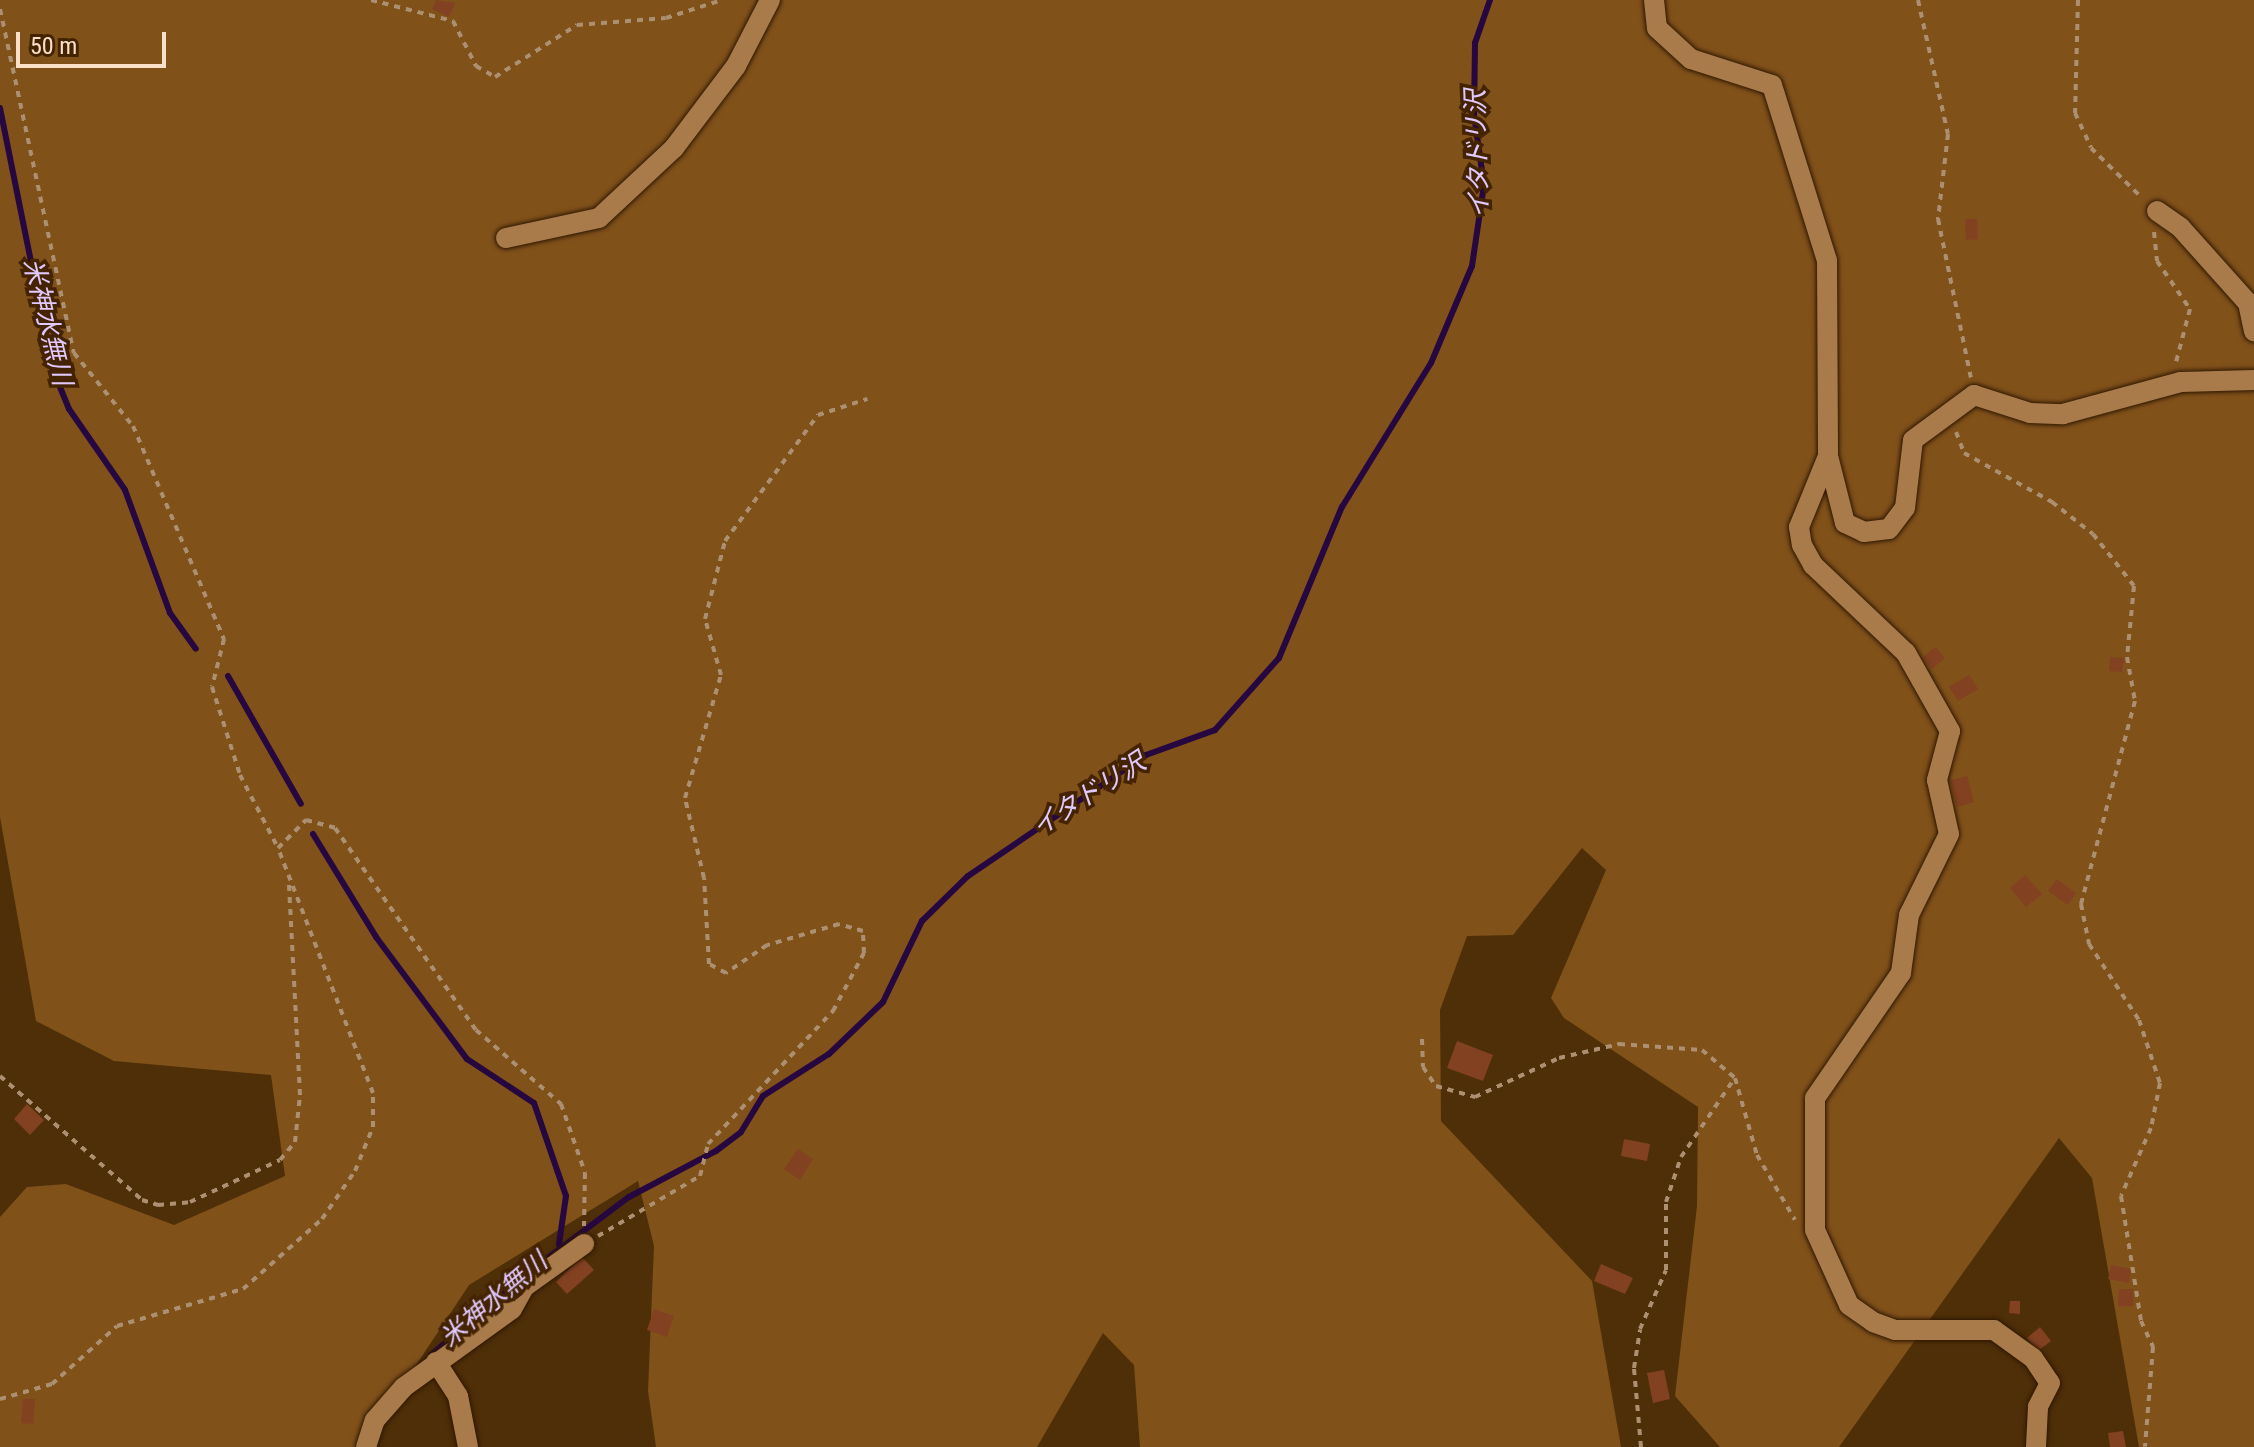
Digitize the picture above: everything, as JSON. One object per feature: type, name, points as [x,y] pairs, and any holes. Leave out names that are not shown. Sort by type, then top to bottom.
[{"type":"street","points":[[506,238],[599,218],[674,148],[736,66],[770,0]]},
{"type":"street","points":[[1654,0],[1657,28],[1691,59],[1772,85],[1827,260],[1828,456],[1845,523],[1878,533],[1900,520],[1913,440],[1951,415],[1974,395],[2030,413],[2063,414],[2174,384],[2254,380]]},
{"type":"street","points":[[2157,211],[2180,227],[2248,303],[2254,331]]},
{"type":"street","points":[[1828,456],[1799,527],[1802,545],[1813,565],[1906,653],[1950,731],[1937,780],[1949,834],[1909,915],[1901,973],[1815,1098],[1819,1243],[1849,1305],[1873,1322],[1895,1330],[1994,1330],[2033,1358],[2050,1383],[2038,1407],[2036,1447]]},
{"type":"street","points":[[366,1447],[375,1420],[436,1362],[584,1244]]},
{"type":"street","points":[[436,1362],[458,1396],[468,1447]]},
{"type":"path","points":[[371,0],[453,21],[476,66],[495,77],[577,25],[666,18],[722,0]]},
{"type":"path","points":[[1918,0],[1948,134],[1938,219],[1974,395]]},
{"type":"path","points":[[2078,0],[2075,113],[2091,148],[2157,211],[2152,246],[2190,309],[2174,384]]},
{"type":"path","points":[[0,9],[74,353],[133,426],[224,639],[212,687],[240,775],[278,848],[373,1093],[373,1127],[355,1171],[322,1219],[243,1289],[117,1326],[52,1384],[0,1399]]},
{"type":"path","points":[[584,1244],[700,1176],[708,1144],[833,1011],[864,953],[863,931],[839,924],[767,945],[726,973],[709,964],[704,878],[685,798],[721,675],[705,619],[725,541],[818,415],[867,399]]},
{"type":"path","points":[[1951,415],[1964,453],[2052,502],[2093,534],[2134,586],[2127,657],[2135,701],[2081,904],[2089,944],[2139,1020],[2160,1083],[2154,1118],[2121,1196],[2141,1321],[2153,1347],[2145,1447]]},
{"type":"path","points":[[278,848],[306,820],[335,828],[476,1030],[561,1104],[582,1156],[585,1217]]},
{"type":"path","points":[[0,1076],[142,1200],[158,1205],[190,1202],[280,1160],[295,1142],[300,1108],[289,879]]},
{"type":"path","points":[[1422,1039],[1423,1067],[1436,1086],[1475,1097],[1559,1058],[1619,1044],[1702,1050],[1735,1078],[1764,1168],[1811,1244],[1819,1243]]},
{"type":"path","points":[[1641,1447],[1634,1368],[1648,1313],[1666,1270],[1666,1202],[1681,1157],[1735,1078]]},
{"type":"shaded area","points":[[0,0],[2254,0],[2254,1447],[2139,1447],[2092,1178],[2059,1138],[1839,1447],[1720,1447],[1675,1396],[1697,1206],[1698,1107],[1564,1018],[1551,998],[1606,870],[1582,848],[1513,935],[1467,936],[1440,1010],[1441,1121],[1592,1281],[1621,1447],[1140,1447],[1134,1365],[1103,1333],[1037,1447],[656,1447],[648,1391],[654,1246],[638,1181],[469,1285],[362,1447],[0,1447],[0,1217],[27,1187],[66,1184],[174,1225],[285,1176],[271,1075],[114,1061],[36,1021],[0,817]]},
{"type":"building","points":[[436,0],[455,3],[449,17],[432,9]]},
{"type":"building","points":[[1965,219],[1977,219],[1978,239],[1966,240]]},
{"type":"building","points":[[1935,647],[1945,658],[1932,669],[1922,658]]},
{"type":"building","points":[[2110,657],[2124,658],[2122,672],[2109,671]]},
{"type":"building","points":[[1969,675],[1978,689],[1958,701],[1949,687]]},
{"type":"building","points":[[1967,776],[1974,802],[1957,807],[1950,780]]},
{"type":"building","points":[[2025,875],[2042,894],[2026,907],[2010,888]]},
{"type":"building","points":[[2057,879],[2076,893],[2068,905],[2048,891]]},
{"type":"building","points":[[1457,1041],[1493,1055],[1483,1081],[1447,1068]]},
{"type":"building","points":[[27,1104],[44,1120],[30,1135],[14,1119]]},
{"type":"building","points":[[1624,1139],[1650,1144],[1647,1161],[1621,1156]]},
{"type":"building","points":[[798,1149],[813,1159],[800,1180],[784,1169]]},
{"type":"building","points":[[582,1257],[594,1270],[567,1294],[556,1282]]},
{"type":"building","points":[[1601,1264],[1633,1278],[1625,1294],[1594,1281]]},
{"type":"building","points":[[2111,1265],[2131,1269],[2129,1283],[2108,1279]]},
{"type":"building","points":[[2119,1289],[2133,1289],[2133,1306],[2118,1306]]},
{"type":"building","points":[[2010,1301],[2020,1301],[2020,1314],[2009,1313]]},
{"type":"building","points":[[654,1309],[674,1316],[667,1337],[647,1330]]},
{"type":"building","points":[[2040,1327],[2051,1341],[2038,1351],[2027,1338]]},
{"type":"building","points":[[1664,1370],[1670,1399],[1653,1403],[1647,1373]]},
{"type":"building","points":[[23,1399],[35,1399],[33,1424],[21,1423]]},
{"type":"building","points":[[2123,1431],[2126,1447],[2110,1447],[2108,1433]]},
{"type":"waterway","name":"イタドリ沢","points":[[525,1275],[629,1197],[716,1151],[741,1132],[763,1096],[829,1054],[883,1002],[922,921],[968,876],[1146,755],[1215,730],[1279,658],[1342,507],[1431,363],[1472,266],[1484,185],[1474,115],[1475,43],[1490,0]]},
{"type":"waterway","name":"米神水無川","points":[[0,108],[53,370],[69,409],[125,490],[170,613],[196,649]]},
{"type":"waterway","name":"米神水無川","points":[[228,676],[301,804]]},
{"type":"waterway","name":"米神水無川","points":[[313,834],[376,937],[467,1059],[534,1103],[566,1196],[559,1244]]},
{"type":"waterway","name":"米神水無川","points":[[431,1355],[517,1282]]}]
